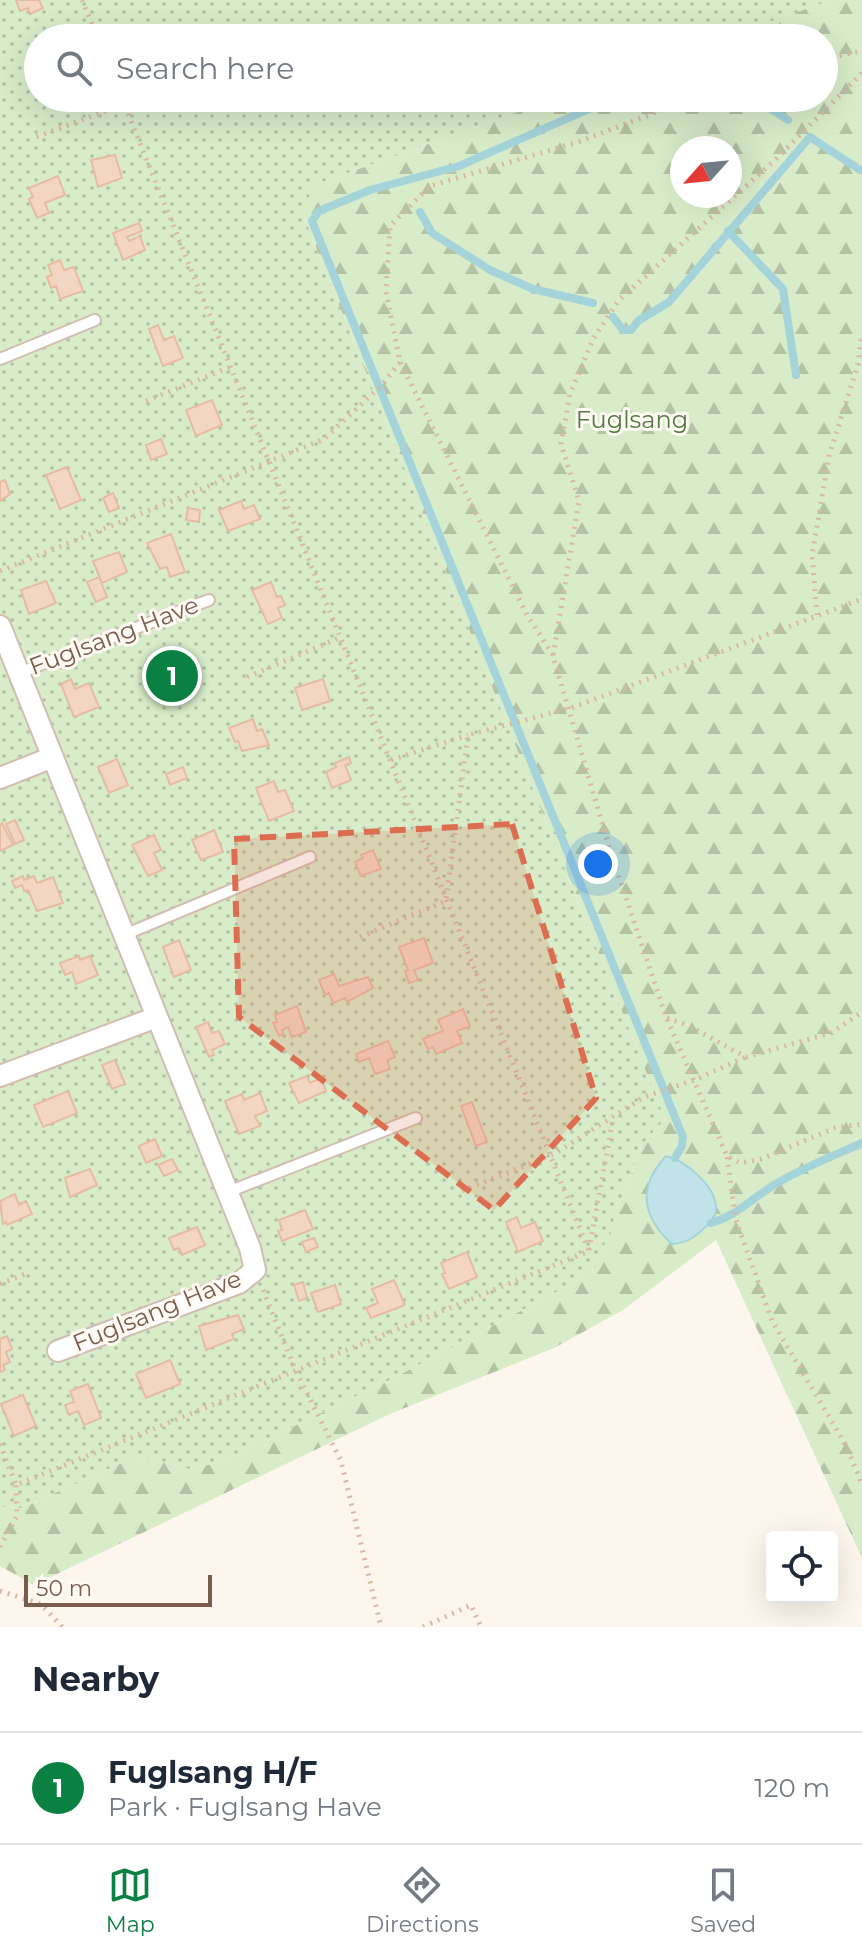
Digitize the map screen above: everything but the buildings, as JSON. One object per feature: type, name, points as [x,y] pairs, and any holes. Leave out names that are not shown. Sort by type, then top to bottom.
[{"type":"street","name":"Fuglsang Have","points":[[0,626],[228,1192],[250,1248],[255,1270],[239,1283],[58,1351]]},
{"type":"street","points":[[0,778],[53,757]]},
{"type":"street","points":[[0,1076],[157,1017]]},
{"type":"lane","points":[[0,359],[95,320]]},
{"type":"lane","name":"Fuglsang Have","points":[[19,673],[209,600]]},
{"type":"lane","points":[[124,935],[310,857]]},
{"type":"lane","points":[[228,1192],[416,1118]]},
{"type":"path","points":[[82,0],[92,24]]},
{"type":"path","points":[[838,56],[862,51]]},
{"type":"path","points":[[838,97],[862,73]]},
{"type":"path","points":[[31,139],[96,112]]},
{"type":"path","points":[[127,112],[589,1251]]},
{"type":"path","points":[[657,112],[581,141],[430,186],[390,226],[386,292],[400,362],[527,615],[553,656],[571,708],[610,850],[666,1017],[727,1156],[736,1220],[772,1321],[844,1442],[862,1483]]},
{"type":"path","points":[[553,656],[579,501],[561,444],[570,394],[593,339],[619,300],[636,282],[775,160],[823,112]]},
{"type":"path","points":[[817,615],[812,555],[829,456],[858,365],[862,335]]},
{"type":"path","points":[[0,571],[324,439],[382,385],[400,362]]},
{"type":"path","points":[[146,401],[230,367]]},
{"type":"path","points":[[391,760],[468,735],[571,708],[862,599]]},
{"type":"path","points":[[247,677],[339,638]]},
{"type":"path","points":[[446,901],[468,735]]},
{"type":"path","points":[[360,937],[446,901]]},
{"type":"path","points":[[462,1191],[550,1155],[644,1097],[694,1080],[746,1057],[831,1033],[862,1012]]},
{"type":"path","points":[[666,1017],[746,1057]]},
{"type":"path","points":[[589,1251],[613,1118]]},
{"type":"path","points":[[727,1156],[740,1163],[761,1159],[835,1128],[862,1124]]},
{"type":"path","points":[[16,1485],[214,1407],[295,1369],[589,1251]]},
{"type":"path","name":"Fuglsang Have","points":[[255,1270],[295,1369],[341,1461],[381,1627]]},
{"type":"path","points":[[0,1284],[25,1274]]},
{"type":"path","points":[[0,1444],[16,1485],[17,1516],[0,1547]]},
{"type":"path","points":[[0,1591],[41,1604],[62,1627]]},
{"type":"path","points":[[423,1627],[471,1605],[481,1627]]},
{"type":"highlighted area","points":[[512,824],[596,1098],[494,1210],[239,1017],[234,839]]},
{"type":"green space","points":[[0,0],[831,0],[764,24],[24,24],[24,112],[518,112],[317,184],[304,217],[665,1119],[642,1145],[596,1267],[583,1278],[394,1378],[218,1463],[189,1469],[137,1456],[22,1508],[0,1507]]},
{"type":"green space","name":"Fuglsang","points":[[831,0],[862,0],[862,1558],[716,1240],[623,1310],[554,1348],[390,1414],[34,1585],[0,1566],[0,1507],[22,1508],[137,1456],[189,1469],[218,1463],[394,1378],[583,1278],[596,1267],[642,1145],[665,1119],[304,217],[306,201],[317,184],[518,112],[838,112],[838,24],[764,24]]},
{"type":"water","points":[[666,1156],[683,1163],[699,1176],[712,1193],[716,1211],[710,1222],[694,1236],[685,1242],[672,1244],[654,1223],[647,1202],[650,1179]]},
{"type":"waterway","points":[[582,112],[459,166],[370,190],[319,211],[312,221],[683,1137],[675,1158]]},
{"type":"waterway","points":[[776,112],[788,120]]},
{"type":"waterway","points":[[613,317],[623,330],[631,330],[638,321],[669,302],[810,137],[860,170]]},
{"type":"waterway","points":[[420,212],[432,233],[490,270],[533,289],[593,303]]},
{"type":"waterway","points":[[728,231],[783,289],[796,375]]},
{"type":"waterway","points":[[711,1223],[730,1215],[772,1186],[862,1143]]},
{"type":"place","name":"Fuglsang H/F","points":[[172,676]]}]
